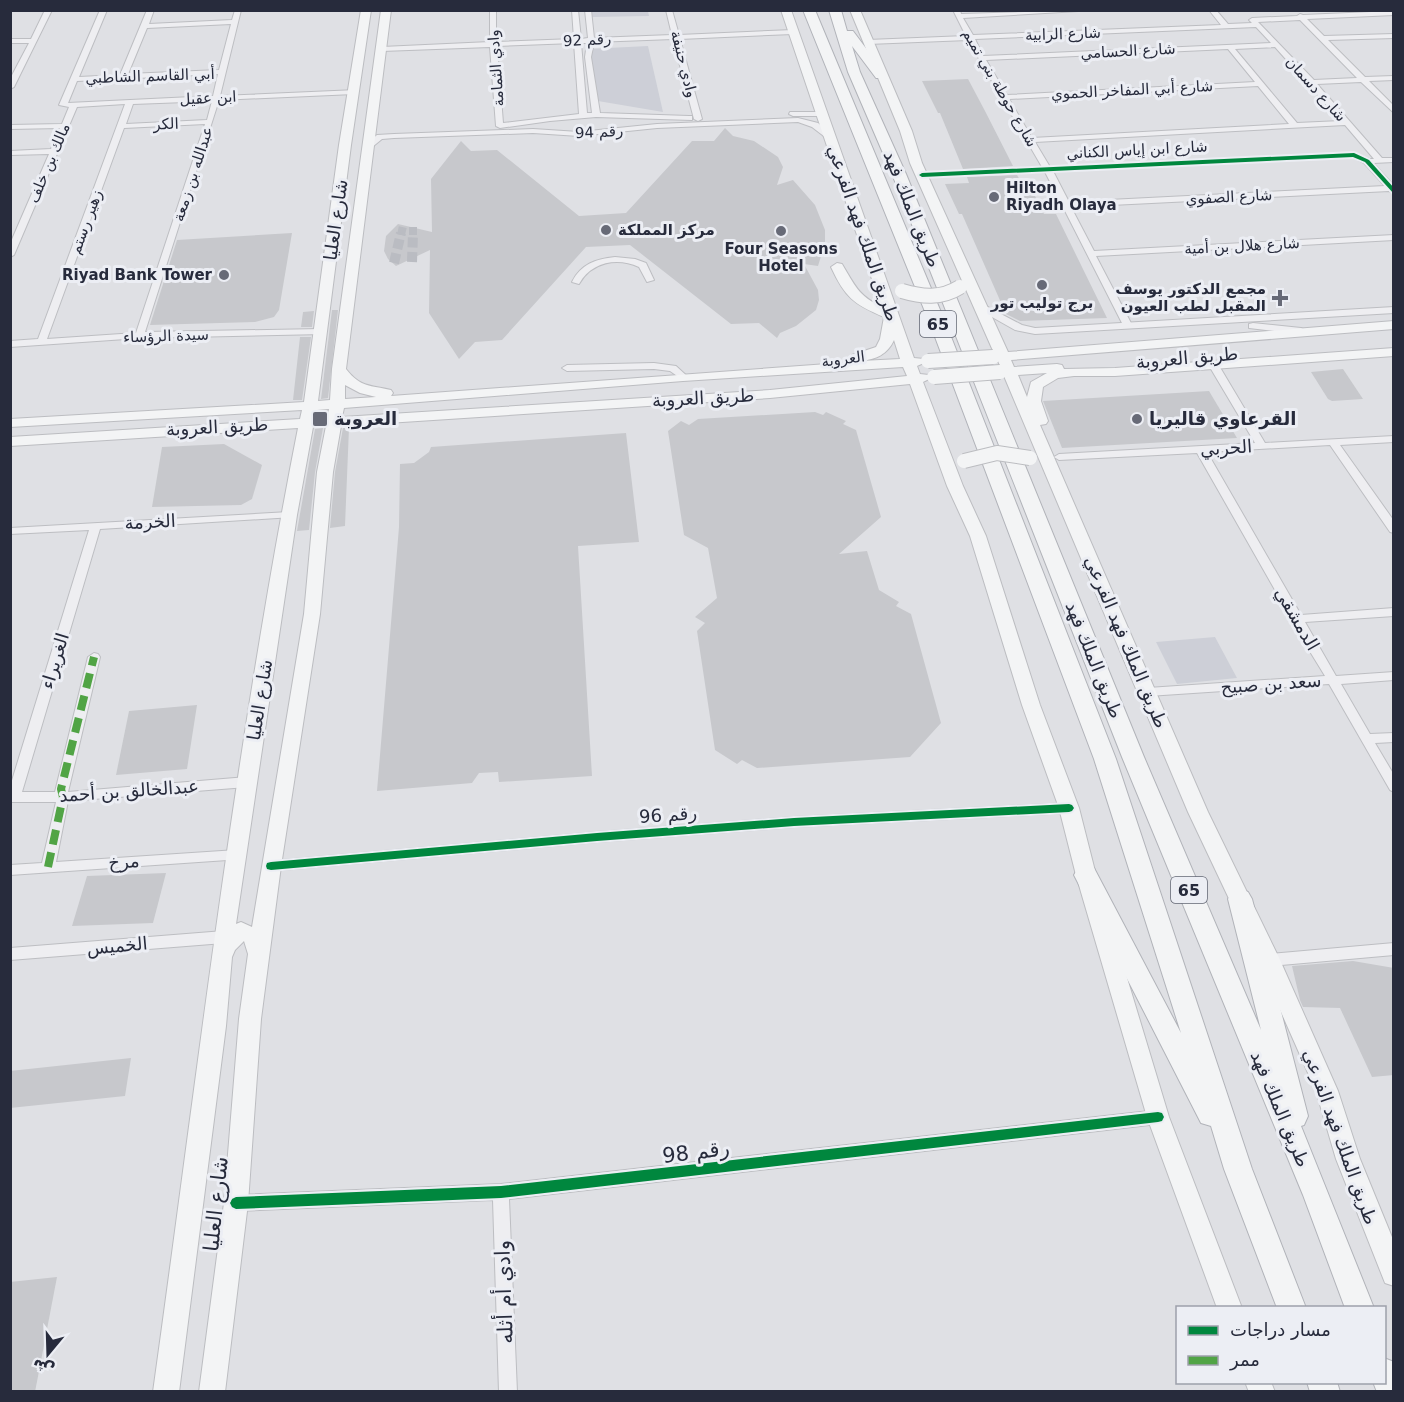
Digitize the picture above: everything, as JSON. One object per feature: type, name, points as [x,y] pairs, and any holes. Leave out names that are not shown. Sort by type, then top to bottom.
[{"type":"highway","name":"طريق الملك فهد","points":[[835,10],[854,72],[903,184],[1133,758],[1317,1195],[1359,1306]]},
{"type":"highway","name":"طريق الملك فهد","points":[[807,12],[940,329],[1105,759],[1238,1169],[1291,1306]]},
{"type":"highway","points":[[840,25],[880,75]]},
{"type":"highway","points":[[1086,875],[1238,1169]]},
{"type":"highway","points":[[1240,899],[1317,1195]]},
{"type":"highway","points":[[1386,1377],[1392,1392]]},
{"type":"main road","name":"شارع العليا","points":[[166,1392],[215,1026],[224,937],[289,515],[310,405],[366,10]]},
{"type":"main road","name":"شارع العليا","points":[[212,1392],[236,1203],[250,1019],[271,866],[312,614],[325,472],[337,404],[339,369],[386,10]]},
{"type":"main road","name":"طريق الملك فهد الفرعي","points":[[786,10],[891,315],[917,368],[932,425],[955,486],[978,536],[1031,705],[1069,808],[1086,875],[1158,1117],[1229,1306]]},
{"type":"main road","name":"طريق الملك فهد الفرعي","points":[[855,10],[880,75],[906,131],[921,175],[981,306],[1001,364],[1080,535],[1198,812],[1269,960],[1328,1091],[1347,1159],[1385,1235],[1394,1274]]},
{"type":"main road","points":[[350,122],[355,127],[362,128],[370,121]]},
{"type":"main road","points":[[837,267],[849,292],[858,301],[891,315]]},
{"type":"main road","points":[[877,271],[902,291],[936,296],[953,292],[960,287],[962,267]]},
{"type":"main road","name":"العروبة","points":[[767,372],[875,355],[886,344],[891,315]]},
{"type":"main road","name":"طريق العروبة","points":[[10,423],[337,404],[683,377],[1001,364],[1301,331],[1394,325]]},
{"type":"main road","name":"طريق العروبة","points":[[10,442],[770,394],[917,368],[934,377],[1001,364],[1031,370],[1335,349],[1394,342]]},
{"type":"main road","points":[[1335,349],[1394,352]]},
{"type":"main road","points":[[1031,370],[1070,373],[1115,372],[1394,352]]},
{"type":"main road","points":[[1080,535],[1073,498],[1059,457],[1036,410],[1034,393],[1036,385],[1044,378],[1070,373],[1088,366]]},
{"type":"main road","points":[[339,369],[347,381],[370,392],[473,388],[498,390]]},
{"type":"main road","points":[[770,394],[802,396],[883,389],[900,390],[912,398],[932,425]]},
{"type":"main road","points":[[978,536],[960,466],[964,461],[991,453],[1018,454],[1040,463],[1055,478],[1080,535]]},
{"type":"main road","points":[[215,1026],[225,946],[241,931],[255,937],[259,955]]},
{"type":"street","points":[[10,87],[49,10]]},
{"type":"street","name":"مالك بن خلف","points":[[63,105],[104,10]]},
{"type":"street","points":[[123,77],[151,10]]},
{"type":"street","name":"عبدالله بن زمعة","points":[[140,335],[210,122],[225,72],[238,10]]},
{"type":"street","name":"وادي الثمامة","points":[[493,10],[493,44],[500,126]]},
{"type":"street","points":[[575,10],[583,114]]},
{"type":"street","points":[[588,10],[591,39],[588,57],[596,114]]},
{"type":"street","name":"وادي حنيفة","points":[[669,10],[698,119]]},
{"type":"street","points":[[958,13],[1092,10]]},
{"type":"street","points":[[1212,10],[1227,27]]},
{"type":"street","name":"شارع حوطة بني تميم","points":[[958,13],[969,38],[1048,170],[1127,325]]},
{"type":"street","name":"شارع الرابية","points":[[868,42],[1227,27],[1300,16],[1394,13]]},
{"type":"street","points":[[1300,16],[1394,111]]},
{"type":"street","points":[[145,26],[234,22]]},
{"type":"street","name":"شارع دسمان","points":[[1255,22],[1312,82],[1379,160]]},
{"type":"street","name":"رقم 92","points":[[382,49],[793,32]]},
{"type":"street","points":[[1324,38],[1394,36]]},
{"type":"street","points":[[10,41],[34,41]]},
{"type":"street","name":"شارع الحسامي","points":[[981,58],[1276,45]]},
{"type":"street","points":[[1229,46],[1294,125]]},
{"type":"street","name":"أبي القاسم الشاطبي","points":[[75,79],[225,72]]},
{"type":"street","points":[[1312,82],[1394,78]]},
{"type":"street","name":"شارع أبي المفاخر الحموي","points":[[1005,97],[1259,84]]},
{"type":"street","name":"ابن عقيل","points":[[63,105],[354,92]]},
{"type":"street","name":"زهير رستم","points":[[41,343],[130,102]]},
{"type":"street","name":"مالك بن خلف","points":[[10,255],[74,104]]},
{"type":"street","name":"رقم 94","points":[[370,121],[374,129],[384,131],[500,126],[583,114],[644,114],[698,119],[822,114]]},
{"type":"street","points":[[644,114],[656,119],[657,126]]},
{"type":"street","points":[[735,122],[780,115]]},
{"type":"street","points":[[537,119],[532,124],[539,132]]},
{"type":"street","name":"رقم 94","points":[[368,146],[380,137],[539,132],[596,134],[657,126],[798,120],[815,125],[828,135]]},
{"type":"street","name":"الكر","points":[[121,126],[210,122]]},
{"type":"street","points":[[1029,140],[1346,123]]},
{"type":"street","points":[[10,127],[65,126]]},
{"type":"street","points":[[450,134],[490,141]]},
{"type":"street","points":[[10,153],[55,151]]},
{"type":"street","name":"شارع ابن إياس الكناني","points":[[921,175],[1354,155],[1367,161]]},
{"type":"street","points":[[1367,161],[1394,159]]},
{"type":"street","points":[[1367,161],[1392,190]]},
{"type":"street","name":"شارع الصفوي","points":[[1064,205],[1392,190]]},
{"type":"street","name":"شارع هلال بن أمية","points":[[1091,254],[1394,237]]},
{"type":"street","points":[[576,282],[580,270],[592,262],[634,261],[646,268],[650,280]]},
{"type":"street","points":[[981,306],[1019,328],[1035,331],[1394,310]]},
{"type":"street","points":[[1206,322],[1301,331]]},
{"type":"street","name":"سيدة الرؤساء","points":[[10,344],[140,335],[321,332]]},
{"type":"street","points":[[1213,364],[1262,446]]},
{"type":"street","points":[[567,368],[654,366],[673,368],[683,377]]},
{"type":"street","name":"الحربي","points":[[1059,457],[1394,439]]},
{"type":"street","points":[[1333,442],[1394,530]]},
{"type":"street","name":"الدمشقي","points":[[1201,450],[1394,787]]},
{"type":"street","name":"الخرمة","points":[[10,531],[289,515]]},
{"type":"street","name":"الغريراء","points":[[12,796],[96,525]]},
{"type":"street","points":[[1296,619],[1394,612]]},
{"type":"street","points":[[48,867],[63,796],[61,789],[65,769],[94,657]]},
{"type":"street","name":"سعد بن صبيح","points":[[1148,692],[1394,676]]},
{"type":"street","points":[[1366,739],[1394,737]]},
{"type":"street","name":"عبدالخالق بن أحمد","points":[[12,796],[63,796],[247,782]]},
{"type":"street","name":"رقم 96","points":[[271,866],[794,822],[1069,808]]},
{"type":"street","name":"مرخ","points":[[10,870],[237,855]]},
{"type":"street","name":"الخميس","points":[[10,954],[224,937]]},
{"type":"street","points":[[1269,960],[1394,949]]},
{"type":"street","name":"رقم 98","points":[[236,1203],[501,1192],[1158,1117]]},
{"type":"street","name":"وادي أم أثله","points":[[501,1192],[508,1392]]},
{"type":"shaded area","points":[[591,11],[648,11],[649,16],[592,17]]},
{"type":"shaded area","points":[[648,46],[663,112],[592,100],[588,49]]},
{"type":"shaded area","points":[[1215,637],[1237,678],[1177,684],[1156,642]]},
{"type":"building","points":[[968,79],[1013,166],[963,169],[940,113],[922,81]]},
{"type":"building","name":"مركز المملكة","points":[[725,128],[733,136],[754,141],[778,157],[783,167],[777,185],[793,180],[815,205],[825,230],[825,243],[818,266],[804,264],[818,290],[819,300],[816,310],[796,326],[780,333],[777,338],[759,323],[731,324],[630,245],[586,247],[502,340],[475,342],[459,359],[429,313],[430,250],[396,266],[388,259],[384,251],[386,236],[398,224],[432,232],[431,179],[461,141],[471,151],[497,150],[579,216],[626,213],[692,141],[714,141]]},
{"type":"building","points":[[1017,175],[1020,180],[1027,180],[1044,214],[1056,214],[1107,318],[1020,321],[1006,314],[962,214],[959,214],[945,184],[969,183],[967,177]]},
{"type":"building","name":"Riyad Bank Tower","points":[[292,233],[279,310],[274,317],[255,322],[150,325],[177,240]]},
{"type":"building","points":[[332,310],[338,310],[328,398],[321,399]]},
{"type":"building","points":[[314,311],[312,327],[301,327],[303,312]]},
{"type":"building","points":[[300,337],[311,337],[302,400],[293,400]]},
{"type":"building","points":[[1343,369],[1363,399],[1332,401],[1328,399],[1311,372]]},
{"type":"building","name":"القرعاوي قاليريا","points":[[1209,391],[1237,438],[1062,448],[1043,401]]},
{"type":"building","points":[[815,412],[823,415],[826,412],[846,421],[843,424],[856,430],[881,517],[839,554],[867,551],[879,590],[899,602],[896,606],[911,614],[941,723],[910,757],[757,768],[742,760],[737,764],[715,750],[697,631],[705,623],[695,617],[717,598],[708,548],[684,535],[668,431],[681,421],[689,425],[698,419]]},
{"type":"building","points":[[323,428],[315,472],[309,530],[297,531],[315,429]]},
{"type":"building","points":[[343,428],[349,428],[345,526],[330,528],[335,472]]},
{"type":"building","points":[[626,433],[639,542],[578,546],[592,776],[499,782],[498,772],[479,773],[472,783],[377,791],[399,527],[400,464],[414,463],[429,452],[431,447]]},
{"type":"building","points":[[224,444],[262,465],[252,499],[241,505],[152,507],[162,447]]},
{"type":"building","points":[[197,705],[187,769],[116,775],[129,711]]},
{"type":"building","points":[[166,873],[153,923],[72,926],[87,876]]},
{"type":"building","points":[[1353,961],[1394,968],[1394,1075],[1372,1077],[1340,1008],[1303,1007],[1300,1000],[1292,966]]},
{"type":"building","points":[[131,1058],[125,1096],[10,1108],[10,1071]]},
{"type":"building","points":[[57,1277],[35,1392],[10,1392],[10,1282]]},
{"type":"tunnel","points":[[413,224],[413,233]]},
{"type":"tunnel","points":[[401,235],[403,226]]},
{"type":"tunnel","points":[[394,263],[401,233]]},
{"type":"tunnel","points":[[412,262],[413,233]]},
{"type":"marked path","points":[[48,867],[63,797],[61,789],[94,657]]},
{"type":"cycle path","points":[[922,175],[1354,155],[1367,161],[1394,192]]},
{"type":"cycle path","points":[[271,866],[794,822],[1069,808]]},
{"type":"cycle path","points":[[236,1203],[501,1192],[1158,1117]]},
{"type":"place","name":"Hilton Riyadh Olaya","points":[[994,197]]},
{"type":"place","name":"مركز المملكة","points":[[606,230]]},
{"type":"place","name":"Four Seasons Hotel","points":[[781,231]]},
{"type":"place","name":"Riyad Bank Tower","points":[[224,275]]},
{"type":"place","name":"برج توليب تور","points":[[1042,285]]},
{"type":"place","name":"مجمع الدكتور يوسف المقبل لطب العيون","points":[[1280,298]]},
{"type":"place","name":"العروبة","points":[[320,419]]},
{"type":"place","name":"القرعاوي قاليريا","points":[[1137,419]]}]
